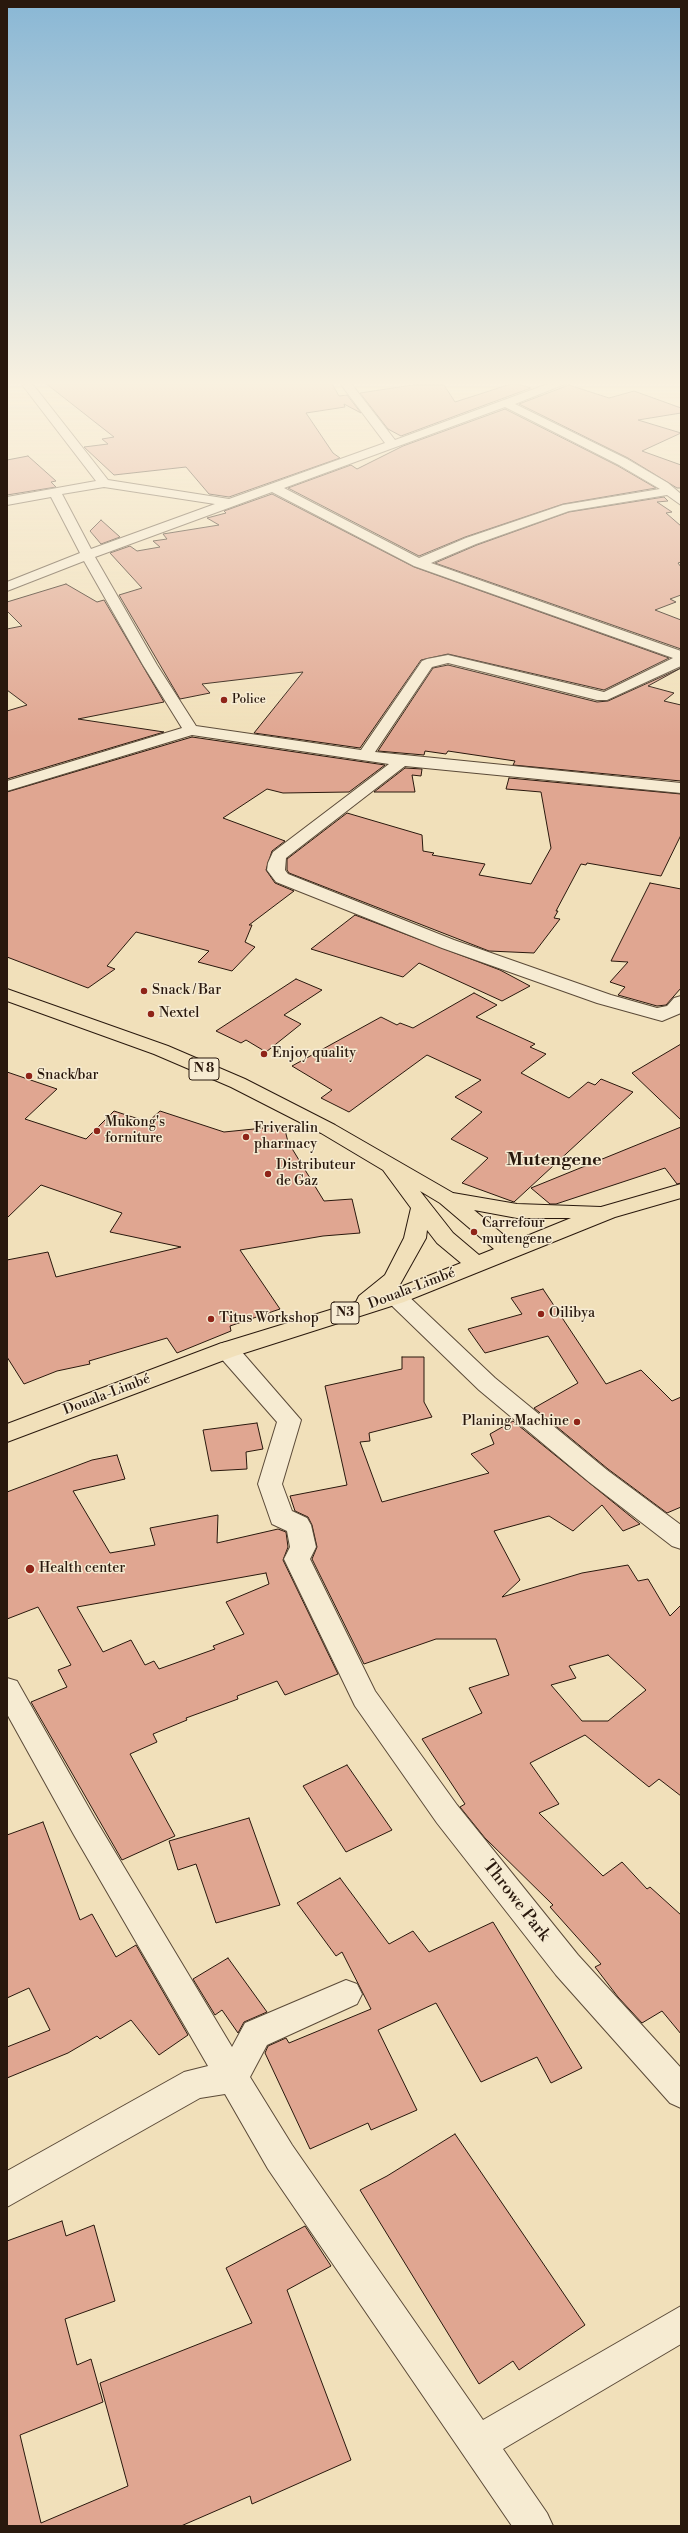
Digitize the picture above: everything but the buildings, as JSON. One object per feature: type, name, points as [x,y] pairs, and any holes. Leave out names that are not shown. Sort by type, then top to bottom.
[{"type":"highway","name":"N 8","points":[[7,995],[161,1050],[238,1083],[328,1129],[447,1198],[509,1250]]},
{"type":"highway","name":"N 8","points":[[390,1166],[421,1209],[446,1238],[476,1264]]},
{"type":"highway","name":"Douala-Limbé","points":[[7,1433],[228,1350],[396,1297],[509,1250],[607,1212],[681,1191]]},
{"type":"highway","points":[[447,1198],[516,1211],[607,1212]]},
{"type":"highway","points":[[353,1310],[382,1291],[394,1279],[415,1238],[421,1209]]},
{"type":"street","points":[[59,500],[87,555],[150,665],[191,730]]},
{"type":"street","points":[[209,500],[232,504]]},
{"type":"street","points":[[7,587],[87,555],[242,500]]},
{"type":"street","points":[[298,500],[419,563],[681,656]]},
{"type":"street","points":[[419,563],[471,541],[566,508],[602,500]]},
{"type":"street","points":[[365,756],[427,664],[432,662],[448,659],[597,696],[607,696],[681,660]]},
{"type":"street","points":[[7,786],[191,730],[402,761],[681,788]]},
{"type":"street","points":[[402,761],[279,856],[276,863],[276,870],[282,878],[448,944],[604,999],[662,1016],[663,1012],[673,1010],[681,1002]]},
{"type":"street","points":[[396,1297],[487,1384],[598,1476],[681,1539]]},
{"type":"street","name":"Throwe Park","points":[[228,1350],[289,1420],[270,1484],[281,1517],[298,1525],[303,1547],[297,1559],[365,1698],[447,1814],[567,1965],[681,2092]]},
{"type":"street","points":[[7,1689],[84,1826],[280,2157],[534,2526]]},
{"type":"street","points":[[233,2078],[256,2034],[346,1994]]},
{"type":"street","points":[[7,2190],[195,2083],[233,2078]]},
{"type":"street","points":[[478,2443],[681,2324]]},
{"type":"place","name":"Police","points":[[224,700]]},
{"type":"place","name":"Snack / Bar","points":[[144,991]]},
{"type":"place","name":"Nextel","points":[[151,1014]]},
{"type":"place","name":"Enjoy quality","points":[[264,1054]]},
{"type":"place","name":"Snack/bar","points":[[29,1076]]},
{"type":"place","name":"Mukong's forniture","points":[[97,1131]]},
{"type":"place","name":"Friveralin pharmacy","points":[[246,1137]]},
{"type":"place","name":"Distributeur de Gaz","points":[[268,1174]]},
{"type":"place","name":"Carrefour mutengene","points":[[474,1232]]},
{"type":"place","name":"Oilibya","points":[[541,1314]]},
{"type":"place","name":"Titus Workshop","points":[[211,1319]]},
{"type":"place","name":"Planing Machine","points":[[577,1422]]},
{"type":"place","name":"Health center","points":[[30,1569]]},
{"type":"district","name":"Mutengene","points":[[554,1161]]}]
